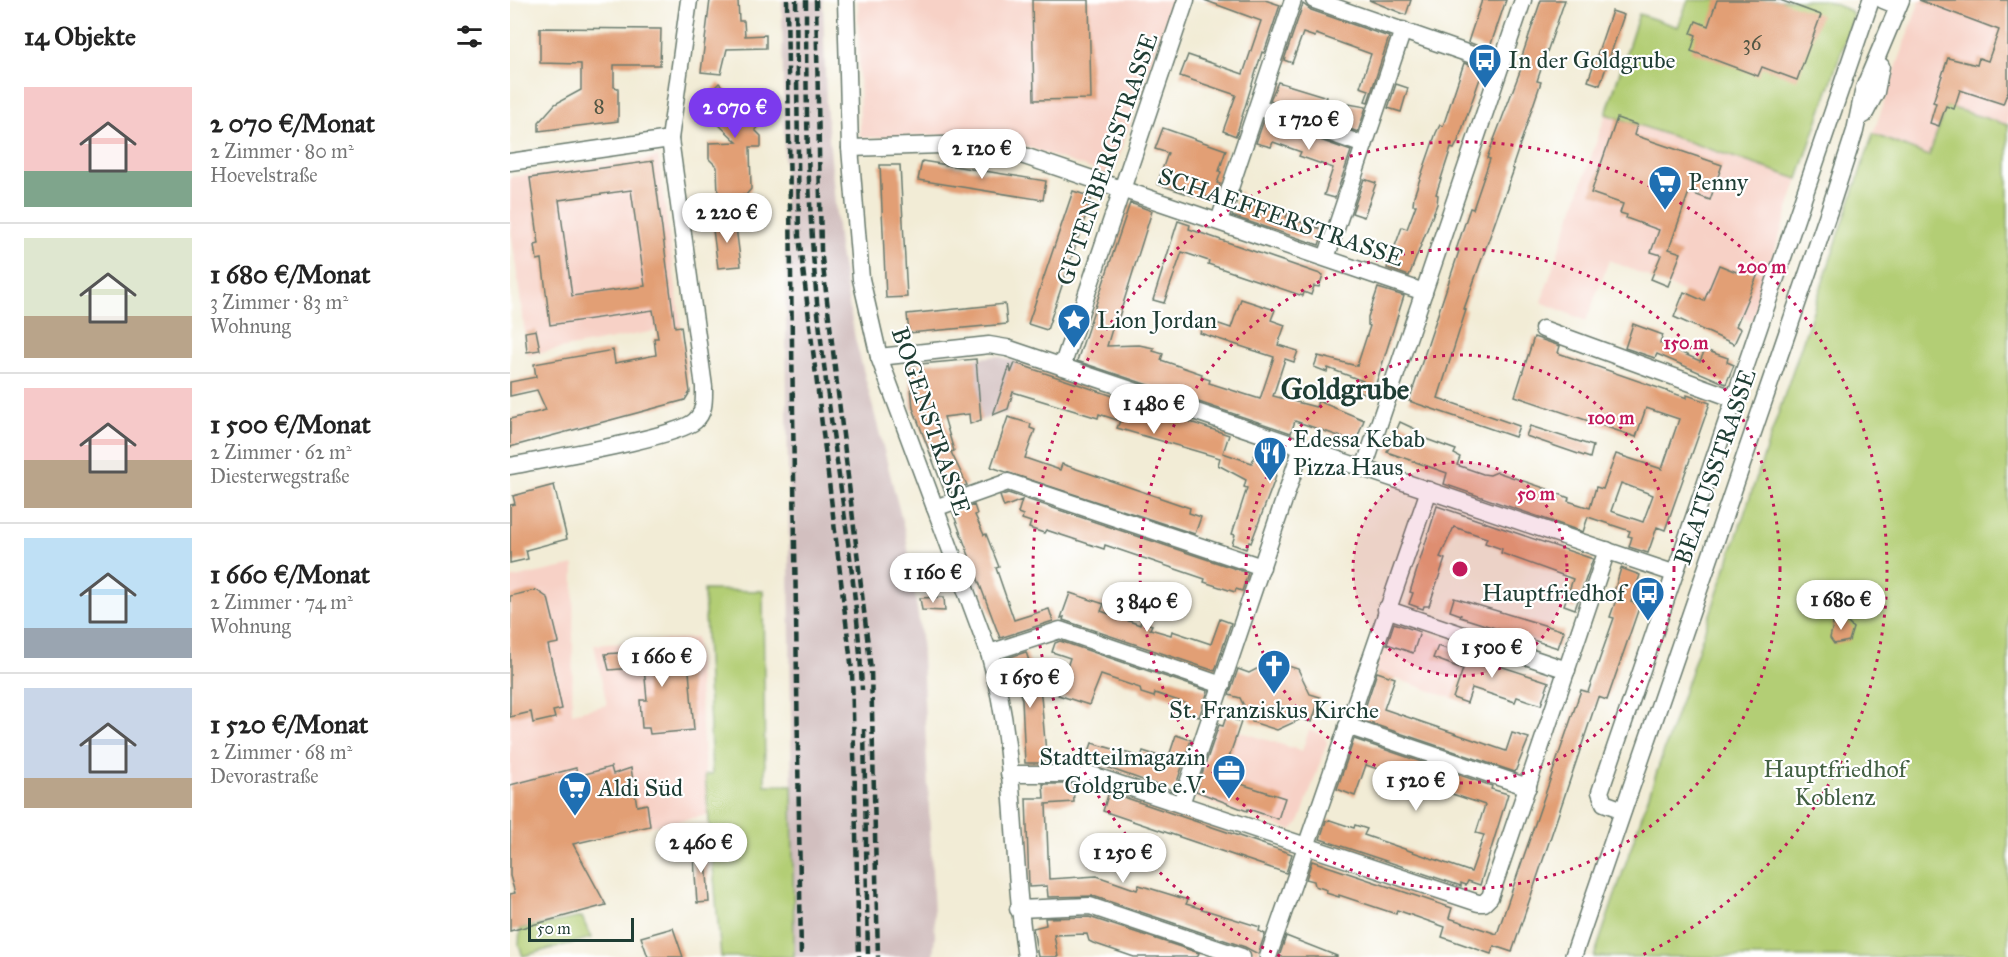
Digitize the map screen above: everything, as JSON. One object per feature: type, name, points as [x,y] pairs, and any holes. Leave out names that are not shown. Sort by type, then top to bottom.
[{"type":"street","points":[[510,466],[666,434],[693,424],[702,413],[704,387],[670,139],[689,0]]},
{"type":"street","name":"BOGENSTRASSE","points":[[846,0],[850,148],[861,279],[879,357],[989,653],[1000,690],[1009,774],[1018,909],[1026,957]]},
{"type":"street","name":"GUTENBERGSTRASSE","points":[[1062,367],[1186,0]]},
{"type":"street","points":[[1219,221],[1293,0]]},
{"type":"street","points":[[1314,0],[1501,65]]},
{"type":"street","points":[[1364,468],[1523,0]]},
{"type":"street","name":"BEATUSSTRASSE","points":[[1623,810],[1604,803],[1600,792],[1673,573],[1871,0]]},
{"type":"street","name":"BEATUSSTRASSE","points":[[1573,957],[1830,208],[1855,131],[1864,88],[1884,46],[1894,2]]},
{"type":"street","points":[[1326,258],[1402,30]]},
{"type":"street","points":[[1258,107],[1364,145]]},
{"type":"street","points":[[510,162],[670,139]]},
{"type":"street","name":"SCHAEFFERSTRASSE","points":[[850,148],[987,145],[1121,187],[1424,292]]},
{"type":"street","points":[[1803,201],[1830,208]]},
{"type":"street","points":[[1543,328],[1735,399]]},
{"type":"street","points":[[879,357],[989,345],[1006,348],[1673,573]]},
{"type":"street","points":[[1181,804],[1302,447]]},
{"type":"street","points":[[935,508],[1008,482],[1262,567]]},
{"type":"street","points":[[1268,957],[1386,609],[1429,490]]},
{"type":"street","points":[[1009,774],[1080,772],[1478,903],[1484,903],[1490,897],[1607,550]]},
{"type":"street","points":[[1386,609],[1567,670]]},
{"type":"street","points":[[989,653],[1059,630],[1222,685]]},
{"type":"street","points":[[1347,726],[1527,788]]},
{"type":"street","points":[[1018,909],[1090,906],[1242,957]]},
{"type":"shaded area","points":[[782,0],[823,0],[826,104],[839,247],[855,338],[906,536],[921,635],[935,936],[933,957],[794,957]]},
{"type":"shaded area","points":[[858,0],[1173,0],[1112,176],[1009,141],[985,137],[936,135],[860,138]]},
{"type":"shaded area","points":[[1920,0],[2008,0],[2008,125],[1954,109],[1938,131],[1929,157],[1873,134]]},
{"type":"shaded area","points":[[1606,114],[1798,179],[1752,321],[1609,260],[1586,321],[1541,302]]},
{"type":"shaded area","points":[[658,157],[681,326],[528,355],[510,223],[510,177]]},
{"type":"shaded area","points":[[997,356],[1024,364],[1007,414],[998,414],[970,424],[968,403],[912,409],[909,365]]},
{"type":"shaded area","points":[[574,565],[572,713],[607,705],[594,645],[696,638],[708,815],[641,828],[510,860],[510,579]]},
{"type":"shaded area","points":[[1391,621],[1489,654],[1472,705],[1374,671]]},
{"type":"shaded area","points":[[1226,717],[1229,728],[1302,751],[1309,730],[1324,735],[1327,743],[1299,823],[1291,830],[1192,797],[1217,724],[1223,726]]},
{"type":"green space","points":[[1688,0],[1824,0],[1851,11],[1853,17],[1798,179],[1606,114],[1639,14],[1678,27]]},
{"type":"green space","name":"Hauptfriedhof Koblenz","points":[[1946,106],[2008,125],[2008,957],[1594,957],[1873,134],[1929,156]]},
{"type":"green space","points":[[704,590],[763,591],[765,785],[792,785],[794,957],[721,957],[705,775],[712,774]]},
{"type":"green space","points":[[582,917],[591,938],[523,956],[519,946],[520,929]]},
{"type":"building","points":[[710,0],[738,0],[739,21],[744,21],[745,36],[766,35],[766,48],[727,49],[721,74],[701,72]]},
{"type":"building","points":[[1032,0],[1089,0],[1091,99],[1034,100]]},
{"type":"building","points":[[1204,0],[1265,0],[1280,5],[1264,53],[1262,52],[1236,136],[1223,131],[1236,95],[1180,76],[1188,55],[1243,74],[1261,21]]},
{"type":"building","points":[[1369,0],[1411,0],[1406,15]]},
{"type":"building","points":[[1482,0],[1506,0],[1489,50],[1468,42]]},
{"type":"building","points":[[1541,0],[1565,0],[1537,81],[1541,82],[1512,168],[1514,169],[1464,309],[1466,310],[1438,398],[1519,426],[1515,437],[1409,401],[1459,251],[1456,250],[1470,208],[1473,209],[1490,159],[1487,158],[1522,66],[1519,65]]},
{"type":"building","points":[[1717,0],[1780,0],[1821,15],[1797,80],[1762,67],[1758,76],[1691,51],[1696,35],[1691,33],[1696,21],[1708,26]]},
{"type":"building","points":[[1919,0],[2008,0],[2008,91],[2003,104],[1960,90],[1954,109],[1946,106],[1939,126],[1930,123],[1936,103],[1933,102],[1948,58],[1977,65],[1979,58],[1988,61],[1999,30]]},
{"type":"building","points":[[1303,4],[1311,10],[1389,37],[1368,102],[1365,101],[1369,90],[1360,87],[1371,54],[1316,34],[1315,37],[1303,33],[1292,63],[1284,60]]},
{"type":"building","points":[[1612,11],[1624,15],[1600,85],[1588,81]]},
{"type":"building","points":[[540,28],[661,29],[660,65],[614,65],[614,87],[618,88],[618,121],[539,131],[539,122],[555,104],[581,90],[581,64],[540,63]]},
{"type":"building","points":[[1464,63],[1483,70],[1458,141],[1454,149],[1451,148],[1436,194],[1438,195],[1437,204],[1409,276],[1387,268],[1402,227],[1407,229],[1416,205],[1413,205],[1414,196],[1436,133],[1440,125],[1443,126]]},
{"type":"building","points":[[1278,82],[1327,97],[1325,102],[1347,109],[1349,104],[1366,107],[1358,132],[1270,100]]},
{"type":"building","points":[[719,83],[730,94],[755,94],[761,99],[761,124],[755,130],[761,136],[761,147],[750,147],[751,189],[746,195],[718,195],[717,167],[709,159],[709,143],[737,142],[717,123],[717,114],[708,106],[708,94]]},
{"type":"building","points":[[1396,84],[1408,88],[1401,112],[1388,108]]},
{"type":"building","points":[[1617,118],[1637,125],[1634,135],[1722,165],[1710,200],[1689,192],[1669,249],[1681,253],[1668,286],[1651,279],[1661,255],[1651,252],[1659,230],[1626,218],[1627,215],[1620,213],[1623,204],[1591,193]]},
{"type":"building","points":[[1264,120],[1351,151],[1335,198],[1324,195],[1333,168],[1299,156],[1301,152],[1273,142],[1271,147],[1256,143]]},
{"type":"building","points":[[1163,128],[1226,150],[1219,171],[1221,172],[1217,183],[1220,184],[1215,200],[1201,195],[1200,198],[1157,184],[1168,153],[1155,149]]},
{"type":"building","points":[[653,161],[675,327],[681,326],[690,392],[685,400],[510,447],[510,419],[546,410],[537,390],[510,396],[510,382],[536,377],[534,364],[613,350],[615,363],[656,355],[654,338],[658,338],[653,310],[550,325],[542,259],[537,260],[535,245],[539,244],[530,178]],"holes":[[[631,190],[645,286],[572,296],[559,200]]]},
{"type":"building","points":[[922,161],[1046,181],[1043,200],[918,180]]},
{"type":"building","points":[[880,165],[900,165],[907,297],[886,298]]},
{"type":"building","points":[[1364,179],[1376,183],[1364,217],[1352,213]]},
{"type":"building","points":[[1240,190],[1241,196],[1247,199],[1288,212],[1286,217],[1324,230],[1319,245],[1232,216]]},
{"type":"building","points":[[1073,191],[1092,197],[1047,330],[1028,324]]},
{"type":"building","points":[[1130,203],[1152,211],[1118,320],[1115,319],[1107,346],[1139,345],[1154,348],[1153,351],[1163,354],[1161,360],[1202,374],[1201,377],[1210,380],[1209,383],[1260,399],[1274,357],[1200,333],[1204,319],[1231,328],[1241,299],[1275,310],[1271,320],[1285,325],[1278,345],[1298,351],[1294,362],[1285,359],[1273,396],[1316,407],[1318,401],[1364,420],[1356,442],[1295,421],[1291,433],[1077,361]]},
{"type":"building","points":[[735,219],[741,266],[718,268],[712,222]]},
{"type":"building","points":[[1178,221],[1190,225],[1189,229],[1323,275],[1319,287],[1314,286],[1311,295],[1304,292],[1303,296],[1208,264],[1209,261],[1182,252],[1164,303],[1153,300]]},
{"type":"building","points":[[1719,265],[1739,273],[1742,267],[1758,274],[1736,326],[1741,329],[1734,344],[1674,317],[1684,292],[1704,301]]},
{"type":"building","points":[[1378,288],[1404,296],[1372,396],[1359,391],[1363,381],[1328,368],[1327,372],[1314,367],[1318,356],[1357,366],[1370,326],[1368,317]]},
{"type":"building","points":[[1005,304],[1007,324],[909,333],[907,314]]},
{"type":"building","points":[[1633,324],[1663,335],[1660,343],[1700,361],[1705,350],[1728,358],[1727,362],[1734,365],[1726,384],[1657,354],[1655,358],[1625,348]]},
{"type":"building","points":[[536,330],[540,350],[527,352],[525,332]]},
{"type":"building","points":[[1534,337],[1560,346],[1558,353],[1687,398],[1687,395],[1710,403],[1665,530],[1657,527],[1648,553],[1629,547],[1632,537],[1628,536],[1630,531],[1588,517],[1583,532],[1444,484],[1447,473],[1387,452],[1400,422],[1417,430],[1415,435],[1456,450],[1454,454],[1460,457],[1457,465],[1483,474],[1490,475],[1497,472],[1547,489],[1569,498],[1568,501],[1590,508],[1596,487],[1603,489],[1616,454],[1662,469],[1679,419],[1646,408],[1636,437],[1515,396]],"holes":[[[1621,483],[1653,495],[1643,522],[1611,511]]]},
{"type":"building","points":[[976,359],[981,420],[970,424],[969,414],[944,417],[954,451],[951,452],[967,485],[945,493],[913,408],[909,365]]},
{"type":"building","points":[[1015,363],[1229,435],[1223,453],[1252,463],[1256,450],[1264,453],[1265,448],[1280,453],[1275,479],[1251,543],[1249,542],[1246,549],[1232,544],[1235,535],[1232,534],[1247,488],[1244,487],[1246,480],[1218,465],[1220,458],[1117,428],[1120,421],[1099,414],[1098,418],[1013,392],[1008,409],[993,415],[1010,365],[1011,373]]},
{"type":"building","points":[[1008,417],[1031,424],[1030,428],[1035,430],[1025,458],[1060,470],[1062,464],[1190,508],[1189,513],[1201,517],[1195,534],[991,467]]},
{"type":"building","points":[[1530,426],[1593,446],[1590,458],[1526,436]]},
{"type":"building","points":[[554,485],[567,539],[526,550],[528,559],[510,563],[510,505],[515,504],[513,496]]},
{"type":"building","points":[[1008,493],[1248,573],[1242,591],[1236,589],[1235,592],[1204,582],[1205,579],[1105,545],[1104,549],[1046,530],[1044,533],[1029,528],[1031,522],[1022,519],[1023,515],[1018,513],[1022,500],[1004,507],[1000,496]]},
{"type":"building","points":[[974,505],[977,514],[975,515],[984,535],[986,534],[999,567],[996,568],[1014,620],[1049,609],[1053,621],[1000,638],[953,513]]},
{"type":"building","points":[[1437,506],[1593,559],[1575,609],[1564,605],[1573,579],[1501,553],[1502,549],[1485,543],[1487,538],[1454,527],[1440,557],[1445,559],[1429,606],[1424,606],[1423,609],[1409,604],[1413,593],[1410,592]]},
{"type":"building","points":[[933,561],[935,573],[919,577],[916,565]]},
{"type":"building","points":[[1621,568],[1640,575],[1631,602],[1640,605],[1607,700],[1598,697],[1512,952],[1494,946],[1491,954],[1442,937],[1445,927],[1397,910],[1396,914],[1339,895],[1339,897],[1326,893],[1327,890],[1315,886],[1314,881],[1306,879],[1312,861],[1452,908],[1449,918],[1497,934],[1581,690],[1588,692],[1614,618],[1610,617],[1617,597],[1613,595]]},
{"type":"building","points":[[536,590],[548,598],[559,643],[548,645],[562,709],[553,711],[555,718],[533,723],[531,712],[510,717],[510,596]]},
{"type":"building","points":[[1070,593],[1104,604],[1101,611],[1140,625],[1141,621],[1152,625],[1150,629],[1171,635],[1172,631],[1211,644],[1220,619],[1231,623],[1215,671],[1063,620],[1064,617],[1061,618]]},
{"type":"building","points":[[944,597],[945,611],[922,610],[920,598]]},
{"type":"building","points":[[1454,598],[1564,631],[1558,648],[1460,617],[1461,615],[1450,611]]},
{"type":"building","points":[[1843,618],[1853,628],[1849,641],[1834,644],[1830,638],[1834,620]]},
{"type":"building","points":[[1394,623],[1420,632],[1413,653],[1387,644]]},
{"type":"building","points":[[1060,641],[1208,691],[1199,717],[1182,711],[1185,703],[1155,693],[1154,697],[1141,693],[1140,688],[1101,675],[1089,705],[1058,695],[1070,658],[1052,652],[1055,643]]},
{"type":"building","points":[[1438,646],[1549,682],[1541,705],[1517,697],[1515,702],[1472,688],[1467,703],[1453,698],[1463,669],[1433,658]]},
{"type":"building","points":[[687,648],[694,730],[650,734],[649,728],[642,728],[640,700],[647,700],[644,667],[609,670],[605,654]]},
{"type":"building","points":[[1026,652],[1041,696],[1046,753],[1044,753],[1044,763],[1025,763],[1022,699],[1007,658]]},
{"type":"building","name":"St. Franziskus Kirche","points":[[1272,661],[1298,669],[1310,694],[1320,697],[1312,722],[1301,719],[1277,730],[1252,722],[1240,698],[1229,695],[1238,669],[1249,673]]},
{"type":"building","points":[[1377,672],[1395,678],[1384,709],[1506,751],[1512,733],[1529,738],[1515,772],[1361,720]]},
{"type":"building","points":[[1226,717],[1241,722],[1222,778],[1285,798],[1278,819],[1248,809],[1247,811],[1196,791],[1219,725],[1223,726]]},
{"type":"building","points":[[1176,735],[1191,740],[1174,791],[1086,760],[1092,743],[1141,757],[1143,751],[1168,759]]},
{"type":"building","points":[[1354,739],[1492,786],[1491,789],[1508,794],[1480,885],[1468,881],[1466,885],[1461,883],[1461,886],[1320,839],[1326,821],[1330,820],[1354,828],[1355,825],[1367,829],[1364,835],[1471,872],[1484,835],[1476,833],[1485,805],[1366,765],[1355,796],[1337,789]]},
{"type":"building","points":[[611,767],[613,774],[631,768],[637,806],[647,804],[650,826],[573,844],[606,905],[510,931],[510,894],[515,893],[510,876],[510,785],[576,768],[578,776]]},
{"type":"building","points":[[1043,784],[1073,784],[1074,802],[1046,804],[1049,879],[1097,876],[1137,890],[1139,885],[1188,900],[1186,904],[1260,927],[1259,931],[1265,934],[1258,954],[1245,947],[1093,896],[1048,897],[1047,886],[1029,887],[1026,798],[1044,798]]},
{"type":"building","points":[[1109,792],[1292,854],[1286,873],[1103,811]]},
{"type":"building","points":[[705,845],[709,902],[697,903],[693,846]]},
{"type":"building","points":[[1089,917],[1199,953],[1197,957],[1134,957],[1093,943],[1089,941],[1087,934],[1054,935],[1058,957],[1038,957],[1033,928],[1046,925],[1045,918]]},
{"type":"building","points":[[673,928],[683,957],[648,957],[641,937]]},
{"type":"building","points":[[1286,936],[1337,956],[1337,957],[1279,957]]},
{"type":"railway","points":[[787,0],[801,957]]},
{"type":"railway","points":[[796,0],[799,236],[852,671],[859,957]]},
{"type":"railway","points":[[806,0],[807,131],[817,305],[855,604],[862,690]]},
{"type":"railway","points":[[816,0],[821,250],[871,670],[878,957]]},
{"type":"railway","points":[[864,729],[868,957]]},
{"type":"place","name":"In der Goldgrube","points":[[1485,89]]},
{"type":"place","name":"Penny","points":[[1665,211]]},
{"type":"place","name":"Lion Jordan","points":[[1074,349]]},
{"type":"place","name":"Edessa Kebab Pizza Haus","points":[[1270,482]]},
{"type":"place","name":"Hauptfriedhof","points":[[1648,622]]},
{"type":"place","name":"St. Franziskus Kirche","points":[[1274,695]]},
{"type":"place","name":"Stadtteilmagazin Goldgrube e.V.","points":[[1229,800]]},
{"type":"place","name":"Aldi Süd","points":[[575,817]]},
{"type":"district","name":"Goldgrube","points":[[1345,389]]}]
